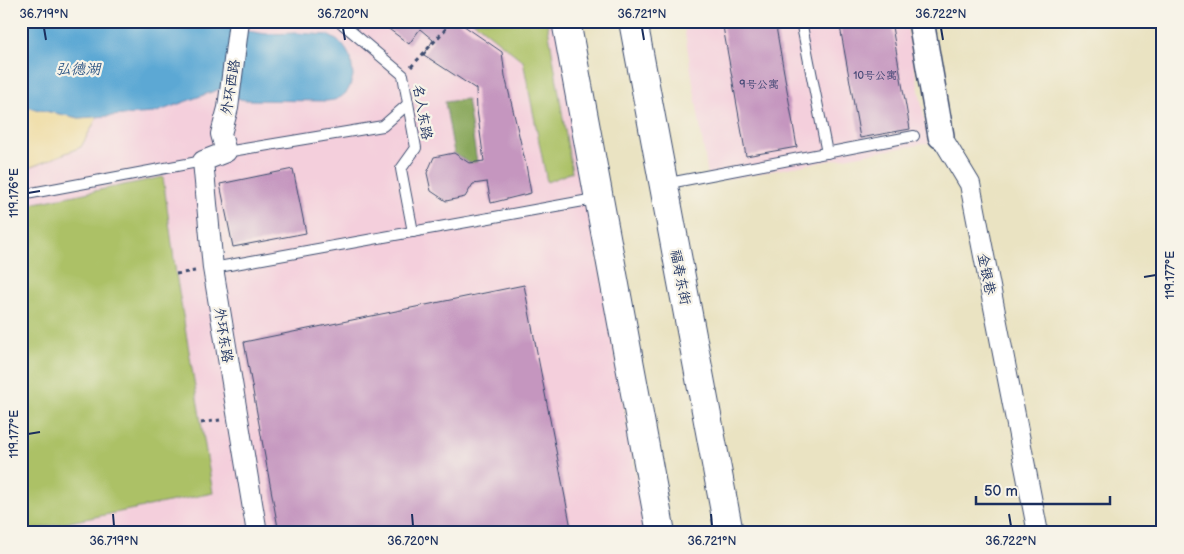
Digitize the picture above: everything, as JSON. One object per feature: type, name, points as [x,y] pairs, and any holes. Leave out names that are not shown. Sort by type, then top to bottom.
[{"type":"main road","points":[[566,21],[661,533]]},
{"type":"main road","name":"福寿东街","points":[[633,21],[729,533]]},
{"type":"street","name":"外环西路","points":[[226,152],[221,134],[228,108],[239,21]]},
{"type":"street","name":"金银巷","points":[[921,21],[941,136],[970,184],[1038,533]]},
{"type":"street","points":[[203,160],[226,152]]},
{"type":"street","name":"外环东路","points":[[203,160],[213,268],[257,533]]},
{"type":"lane","name":"名人东路","points":[[339,21],[403,75],[416,148],[401,169],[413,232]]},
{"type":"lane","points":[[801,21],[827,153]]},
{"type":"lane","points":[[226,152],[383,126],[408,104]]},
{"type":"lane","points":[[663,184],[914,136]]},
{"type":"lane","points":[[21,195],[203,160]]},
{"type":"lane","points":[[213,268],[598,197]]},
{"type":"path","points":[[403,75],[453,21]]},
{"type":"shaded area","points":[[21,21],[557,21],[646,533],[21,533]]},
{"type":"shaded area","points":[[683,21],[906,21],[929,143],[709,182]]},
{"type":"green space","points":[[473,21],[547,21],[572,172],[547,182],[523,61]]},
{"type":"green space","points":[[467,99],[477,162],[469,163],[454,153],[445,102]]},
{"type":"green space","points":[[163,177],[176,274],[213,493],[21,532],[21,206]]},
{"type":"sand","points":[[21,106],[79,118],[98,116],[81,147],[29,168],[21,169]]},
{"type":"water","name":"弘德湖","points":[[21,21],[155,21],[156,23],[164,24],[176,21],[206,21],[217,26],[266,34],[297,33],[327,35],[342,44],[347,51],[351,59],[353,76],[347,92],[334,100],[245,100],[220,89],[154,113],[79,118],[21,106]]},
{"type":"building","points":[[378,21],[457,21],[502,52],[505,76],[531,193],[491,203],[487,182],[473,184],[465,197],[446,201],[431,191],[427,173],[434,157],[454,153],[469,163],[484,161],[476,89],[424,55],[433,40],[420,29],[409,44]]},
{"type":"building","points":[[722,21],[775,21],[797,147],[746,156]]},
{"type":"building","points":[[839,21],[891,21],[910,129],[860,138]]},
{"type":"building","points":[[293,169],[306,233],[233,247],[220,184]]},
{"type":"building","points":[[524,285],[572,533],[279,533],[244,342]]}]
